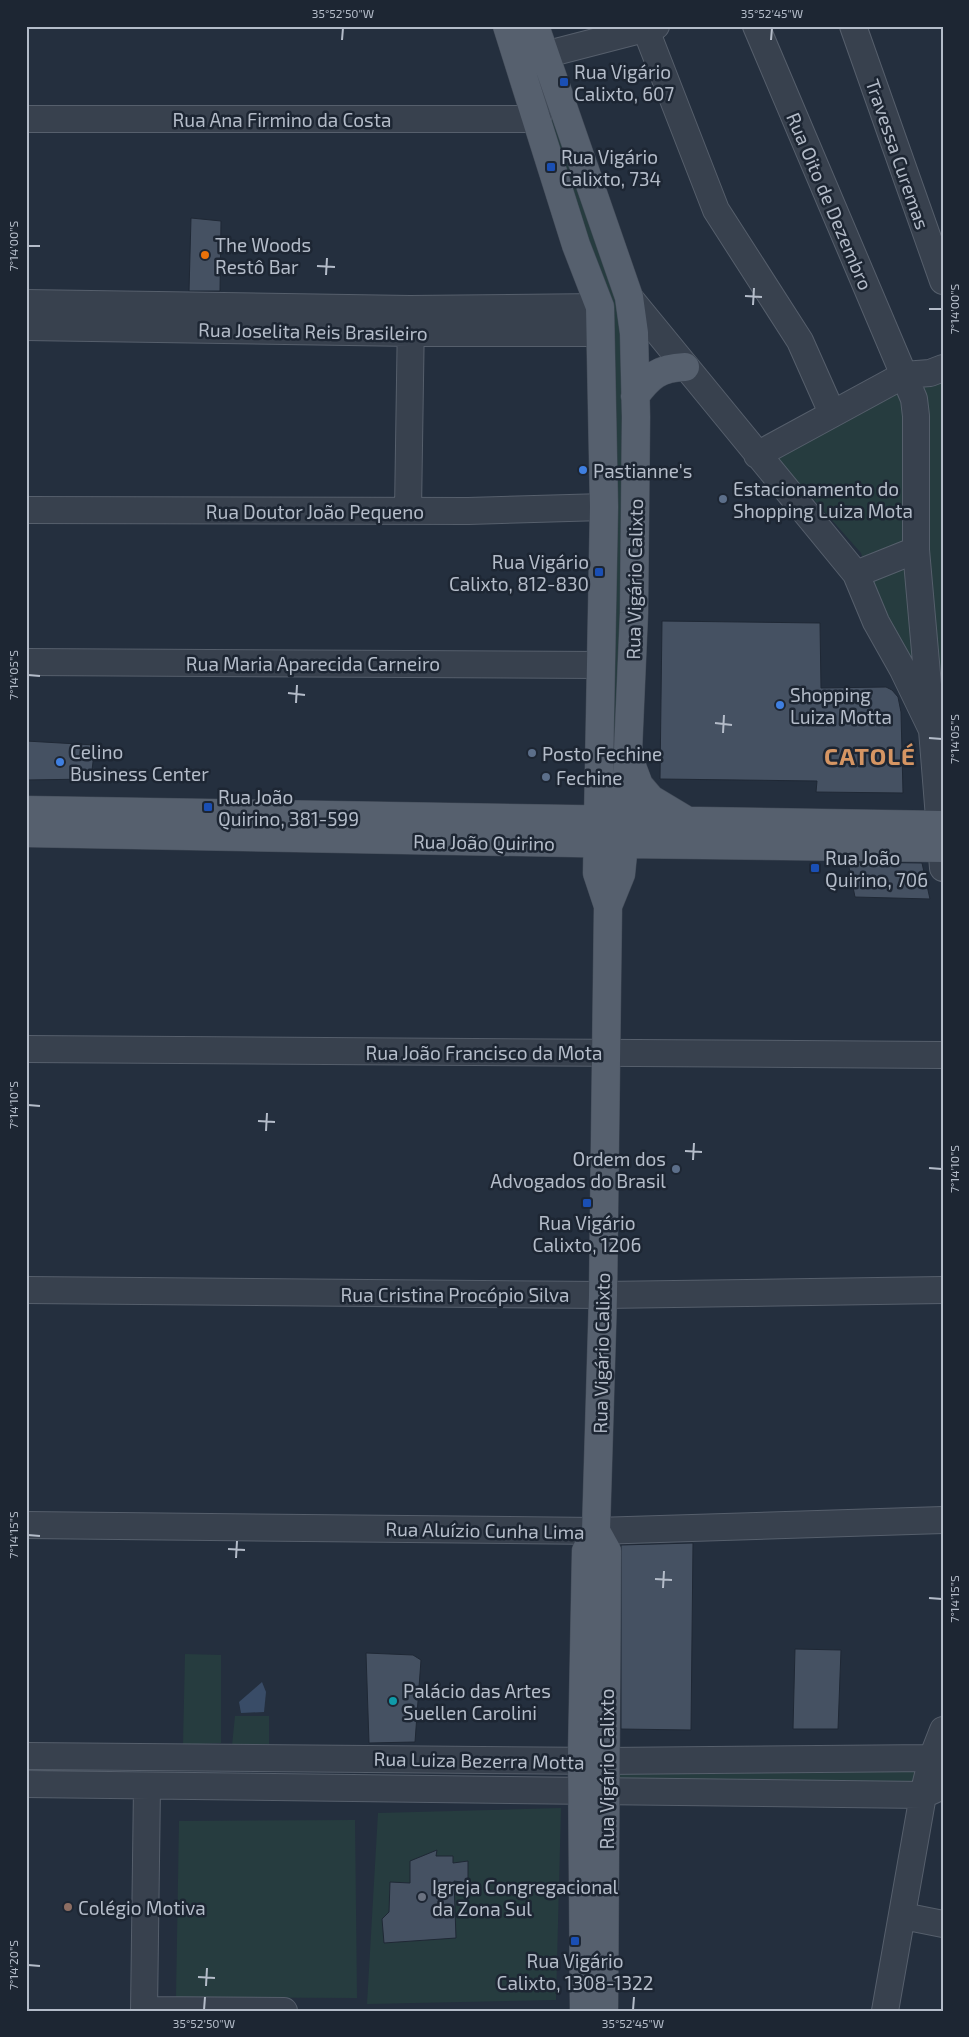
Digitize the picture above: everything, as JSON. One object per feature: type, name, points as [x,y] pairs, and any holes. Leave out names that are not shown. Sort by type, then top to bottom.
[{"type":"main road","name":"Rua Vigário Calixto","points":[[508,26],[601,320],[604,507],[597,873],[608,906],[607,1053],[603,1295],[596,1531],[586,1551],[594,1791],[584,2011]]},
{"type":"main road","name":"Rua Vigário Calixto","points":[[535,26],[629,297],[634,333],[634,613],[629,759],[621,874],[608,906]]},
{"type":"main road","points":[[635,396],[648,378],[674,367],[685,367]]},
{"type":"main road","points":[[629,759],[639,786],[651,799],[687,821]]},
{"type":"main road","name":"Rua João Quirino","points":[[26,810],[942,843]]},
{"type":"main road","name":"Rua João Quirino","points":[[625,832],[687,821],[942,843]]},
{"type":"main road","name":"Rua João Quirino","points":[[26,833],[597,831]]},
{"type":"main road","name":"Rua Vigário Calixto","points":[[594,1791],[604,2011]]},
{"type":"street","name":"Rua Oito de Dezembro","points":[[756,26],[914,399],[916,416],[916,550],[942,843]]},
{"type":"street","name":"Travessa Curemas","points":[[853,26],[943,282]]},
{"type":"street","points":[[544,55],[651,28],[716,210],[800,341],[832,413]]},
{"type":"street","name":"Rua Ana Firmino da Costa","points":[[26,119],[538,119]]},
{"type":"street","points":[[629,297],[757,455],[810,515],[856,574],[876,622],[903,670],[932,730]]},
{"type":"street","name":"Rua Joselita Reis Brasileiro","points":[[26,303],[411,321]]},
{"type":"street","name":"Rua Joselita Reis Brasileiro","points":[[26,327],[601,320]]},
{"type":"street","points":[[408,511],[411,321]]},
{"type":"street","points":[[757,455],[904,375],[921,375],[943,368]]},
{"type":"street","name":"Rua Doutor João Pequeno","points":[[26,510],[408,511],[604,507]]},
{"type":"street","points":[[856,574],[916,550]]},
{"type":"street","name":"Rua Maria Aparecida Carneiro","points":[[26,662],[600,664]]},
{"type":"street","name":"Rua João Francisco da Mota","points":[[26,1049],[943,1055]]},
{"type":"street","name":"Rua Cristina Procópio Silva","points":[[26,1290],[603,1295],[943,1290]]},
{"type":"street","name":"Rua Aluízio Cunha Lima","points":[[26,1525],[596,1531],[943,1520]]},
{"type":"street","points":[[886,2011],[903,1916],[933,1790],[943,1730]]},
{"type":"street","name":"Rua Luiza Bezerra Motta","points":[[26,1756],[594,1761],[937,1761]]},
{"type":"street","points":[[419,1789],[420,1759]]},
{"type":"street","name":"Rua Luiza Bezerra Motta","points":[[26,1784],[594,1791],[933,1790]]},
{"type":"street","points":[[147,1786],[144,2010],[284,2011]]},
{"type":"street","points":[[903,1916],[943,1924]]},
{"type":"green space","points":[[509,26],[530,26],[624,299],[624,790],[600,816],[603,303]]},
{"type":"green space","points":[[943,380],[943,711],[909,660],[870,579],[861,553],[776,457],[901,384]]},
{"type":"green space","points":[[185,1654],[221,1655],[221,1743],[183,1745]]},
{"type":"green space","points":[[235,1716],[269,1716],[269,1744],[232,1746]]},
{"type":"green space","points":[[926,1762],[916,1789],[611,1786],[612,1766]]},
{"type":"green space","points":[[561,1808],[556,2000],[367,2004],[378,1813]]},
{"type":"green space","points":[[355,1820],[357,1998],[176,1997],[179,1821]]},
{"type":"water","points":[[262,1682],[266,1692],[264,1712],[241,1713],[239,1702]]},
{"type":"building","name":"The Woods Restô Bar","points":[[191,218],[221,221],[220,291],[189,291]]},
{"type":"building","name":"Shopping Luiza Motta","points":[[662,621],[820,623],[821,688],[886,687],[892,690],[898,697],[901,712],[903,793],[816,792],[817,781],[660,779]]},
{"type":"building","name":"Celino Business Center","points":[[26,741],[95,745],[91,779],[26,780]]},
{"type":"building","points":[[848,862],[922,863],[930,899],[855,897]]},
{"type":"building","points":[[693,1543],[691,1730],[621,1729],[621,1545]]},
{"type":"building","points":[[795,1649],[841,1650],[838,1729],[793,1729]]},
{"type":"building","name":"Palácio das Artes Suellen Carolini","points":[[366,1653],[413,1655],[421,1660],[415,1742],[369,1743]]},
{"type":"building","name":"Igreja Congregacional da Zona Sul","points":[[437,1850],[436,1856],[453,1856],[453,1863],[468,1861],[468,1883],[454,1881],[456,1938],[384,1943],[382,1919],[389,1912],[390,1882],[410,1883],[410,1861]]},
{"type":"place","name":"Rua Vigário Calixto, 607","points":[[564,82]]},
{"type":"place","name":"Rua Vigário Calixto, 734","points":[[551,167]]},
{"type":"place","name":"The Woods Restô Bar","points":[[205,255]]},
{"type":"place","name":"Pastianne's","points":[[583,470]]},
{"type":"place","name":"Estacionamento do Shopping Luiza Mota","points":[[723,499]]},
{"type":"place","name":"Rua Vigário Calixto, 812-830","points":[[599,572]]},
{"type":"place","name":"Shopping Luiza Motta","points":[[780,705]]},
{"type":"place","name":"Posto Fechine","points":[[532,753]]},
{"type":"place","name":"Celino Business Center","points":[[60,762]]},
{"type":"place","name":"Fechine","points":[[546,777]]},
{"type":"place","name":"Rua João Quirino, 381-599","points":[[208,807]]},
{"type":"place","name":"Rua João Quirino, 706","points":[[815,868]]},
{"type":"place","name":"Ordem dos Advogados do Brasil","points":[[676,1169]]},
{"type":"place","name":"Rua Vigário Calixto, 1206","points":[[587,1203]]},
{"type":"place","name":"Palácio das Artes Suellen Carolini","points":[[393,1701]]},
{"type":"place","name":"Igreja Congregacional da Zona Sul","points":[[422,1897]]},
{"type":"place","name":"Colégio Motiva","points":[[68,1907]]},
{"type":"place","name":"Rua Vigário Calixto, 1308-1322","points":[[575,1941]]},
{"type":"district","name":"CATOLÉ","points":[[870,755]]}]
